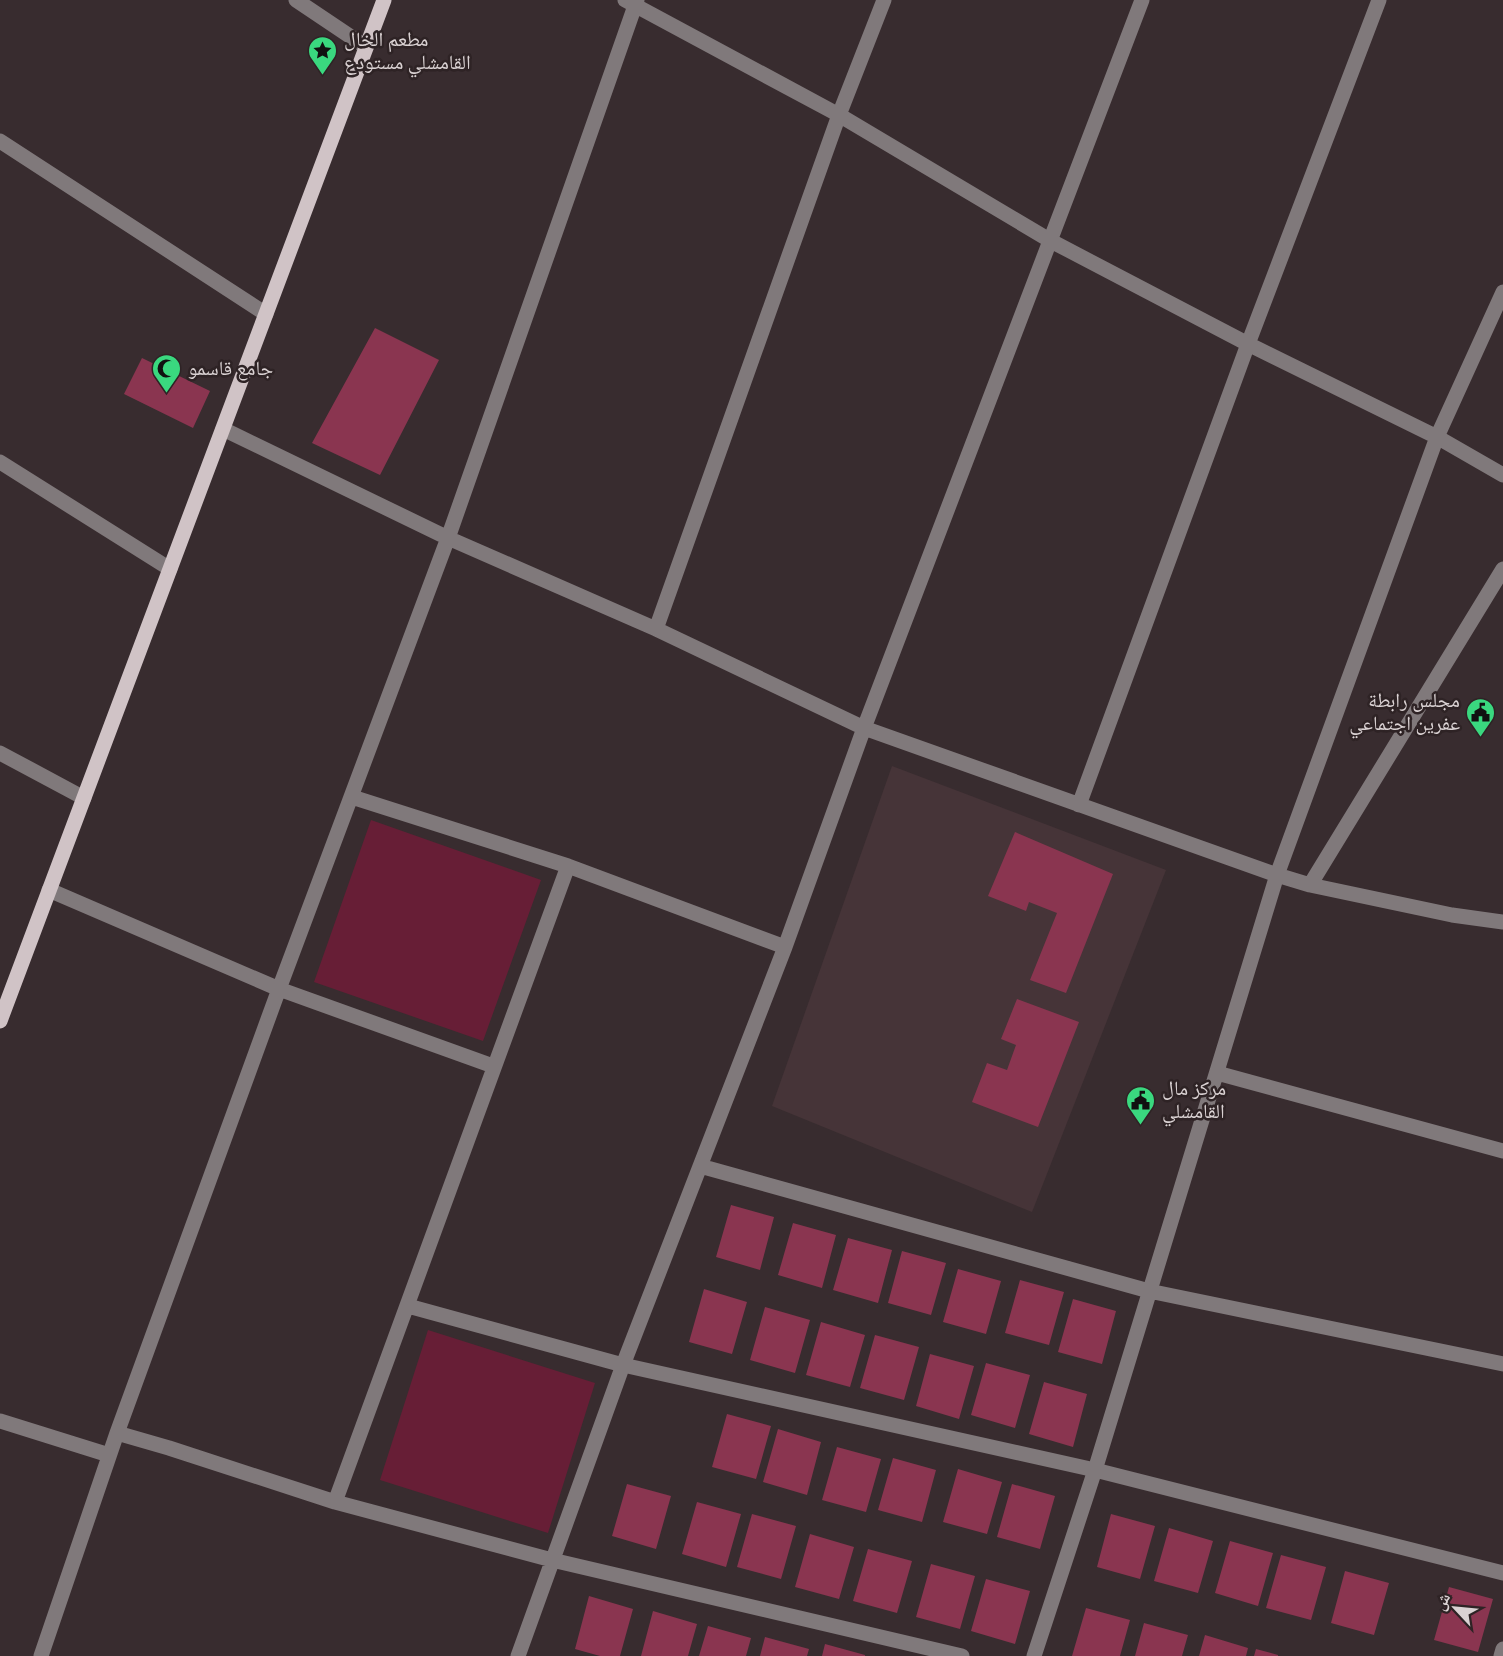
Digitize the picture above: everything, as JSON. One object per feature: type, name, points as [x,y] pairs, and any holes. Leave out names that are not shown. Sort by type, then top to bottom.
[{"type":"main road","points":[[0,1021],[384,0]]},
{"type":"street","points":[[296,0],[366,47]]},
{"type":"street","points":[[656,629],[839,115],[884,0]]},
{"type":"street","points":[[518,1656],[623,1365],[785,947],[864,728],[1142,0]]},
{"type":"street","points":[[1079,805],[1248,344],[1379,0]]},
{"type":"street","points":[[41,1656],[117,1433],[279,989],[448,538],[632,2],[839,115],[1051,241],[1248,344],[1437,437],[1503,476]]},
{"type":"street","points":[[0,141],[266,314]]},
{"type":"street","points":[[1034,1656],[1095,1470],[1277,875],[1437,437],[1503,292]]},
{"type":"street","points":[[223,429],[448,538],[656,629],[864,728],[1277,875],[1310,885],[1452,915],[1503,922]]},
{"type":"street","points":[[0,462],[170,569]]},
{"type":"street","points":[[1310,885],[1503,569]]},
{"type":"street","points":[[0,753],[84,798]]},
{"type":"street","points":[[352,797],[568,866],[785,947]]},
{"type":"street","points":[[335,1502],[568,866]]},
{"type":"street","points":[[49,890],[279,989],[493,1066]]},
{"type":"street","points":[[1216,1073],[1503,1150]]},
{"type":"street","points":[[700,1166],[1149,1291],[1503,1364]]},
{"type":"street","points":[[408,1306],[623,1365],[1095,1470],[1503,1573]]},
{"type":"street","points":[[0,1421],[110,1455]]},
{"type":"street","points":[[117,1433],[335,1502],[552,1560],[962,1656]]},
{"type":"street","points":[[1501,1656],[1503,1649]]},
{"type":"shaded area","points":[[892,766],[1166,870],[1032,1212],[772,1106]]},
{"type":"shaded area","points":[[371,820],[541,880],[483,1041],[314,982]]},
{"type":"shaded area","points":[[428,1330],[595,1383],[548,1533],[380,1480]]},
{"type":"building","points":[[375,328],[439,360],[380,475],[312,443]]},
{"type":"building","name":"جامع قاسمو","points":[[142,358],[210,391],[193,428],[124,394]]},
{"type":"building","points":[[1015,832],[1113,874],[1066,993],[1030,980],[1057,913],[1029,902],[1026,911],[988,896]]},
{"type":"building","points":[[1017,999],[1079,1022],[1038,1127],[972,1102],[987,1063],[1007,1070],[1016,1045],[1001,1039]]},
{"type":"building","points":[[731,1205],[774,1217],[760,1270],[716,1257]]},
{"type":"building","points":[[793,1223],[836,1235],[822,1288],[778,1275]]},
{"type":"building","points":[[848,1238],[892,1250],[878,1303],[833,1290]]},
{"type":"building","points":[[902,1251],[946,1263],[931,1315],[888,1303]]},
{"type":"building","points":[[958,1269],[1001,1281],[986,1334],[943,1322]]},
{"type":"building","points":[[1020,1280],[1064,1292],[1049,1345],[1005,1333]]},
{"type":"building","points":[[704,1289],[747,1302],[732,1354],[689,1342]]},
{"type":"building","points":[[1073,1299],[1116,1311],[1102,1364],[1058,1352]]},
{"type":"building","points":[[765,1307],[810,1320],[795,1373],[750,1360]]},
{"type":"building","points":[[821,1322],[865,1335],[850,1387],[806,1375]]},
{"type":"building","points":[[875,1335],[919,1347],[904,1400],[860,1388]]},
{"type":"building","points":[[930,1354],[974,1366],[959,1419],[916,1406]]},
{"type":"building","points":[[986,1363],[1030,1375],[1015,1428],[971,1415]]},
{"type":"building","points":[[1044,1382],[1087,1394],[1073,1447],[1029,1434]]},
{"type":"building","points":[[727,1414],[771,1426],[756,1479],[712,1467]]},
{"type":"building","points":[[778,1429],[821,1442],[807,1495],[763,1482]]},
{"type":"building","points":[[837,1447],[881,1459],[866,1512],[822,1500]]},
{"type":"building","points":[[893,1458],[936,1470],[922,1522],[878,1510]]},
{"type":"building","points":[[958,1469],[1002,1482],[987,1534],[943,1522]]},
{"type":"building","points":[[627,1484],[671,1496],[656,1549],[612,1536]]},
{"type":"building","points":[[1012,1484],[1055,1496],[1040,1549],[997,1537]]},
{"type":"building","points":[[697,1502],[741,1514],[726,1567],[682,1554]]},
{"type":"building","points":[[752,1514],[796,1526],[781,1579],[737,1567]]},
{"type":"building","points":[[1111,1514],[1155,1526],[1140,1579],[1097,1567]]},
{"type":"building","points":[[1169,1528],[1213,1541],[1198,1593],[1154,1581]]},
{"type":"building","points":[[810,1534],[854,1547],[839,1599],[795,1587]]},
{"type":"building","points":[[1230,1541],[1273,1553],[1258,1606],[1215,1593]]},
{"type":"building","points":[[868,1549],[912,1561],[897,1613],[853,1601]]},
{"type":"building","points":[[1281,1555],[1326,1567],[1311,1620],[1266,1608]]},
{"type":"building","points":[[931,1564],[975,1576],[960,1629],[916,1617]]},
{"type":"building","points":[[1345,1571],[1389,1583],[1374,1635],[1331,1623]]},
{"type":"building","points":[[986,1579],[1030,1591],[1015,1644],[971,1631]]},
{"type":"building","points":[[1449,1587],[1493,1599],[1478,1652],[1434,1640]]},
{"type":"building","points":[[589,1596],[633,1609],[620,1656],[600,1656],[575,1649]]},
{"type":"building","points":[[1086,1608],[1130,1620],[1120,1656],[1072,1656]]},
{"type":"building","points":[[653,1611],[697,1624],[688,1656],[641,1656]]},
{"type":"building","points":[[1144,1623],[1188,1635],[1182,1656],[1135,1656]]},
{"type":"building","points":[[708,1626],[751,1638],[746,1656],[699,1656]]},
{"type":"building","points":[[1205,1635],[1248,1648],[1246,1656],[1199,1656]]},
{"type":"building","points":[[765,1637],[809,1649],[807,1656],[760,1656]]},
{"type":"building","points":[[825,1644],[865,1655],[865,1656],[822,1656]]},
{"type":"building","points":[[1256,1649],[1278,1655],[1278,1656],[1254,1656]]},
{"type":"place","name":"مطعم الخال القامشلي مستودع","points":[[323,76]]},
{"type":"place","name":"جامع قاسمو","points":[[167,394]]},
{"type":"place","name":"مجلس رابطة عفرين اجتماعي","points":[[1481,738]]},
{"type":"place","name":"مركز مال القامشلي","points":[[1141,1126]]}]
